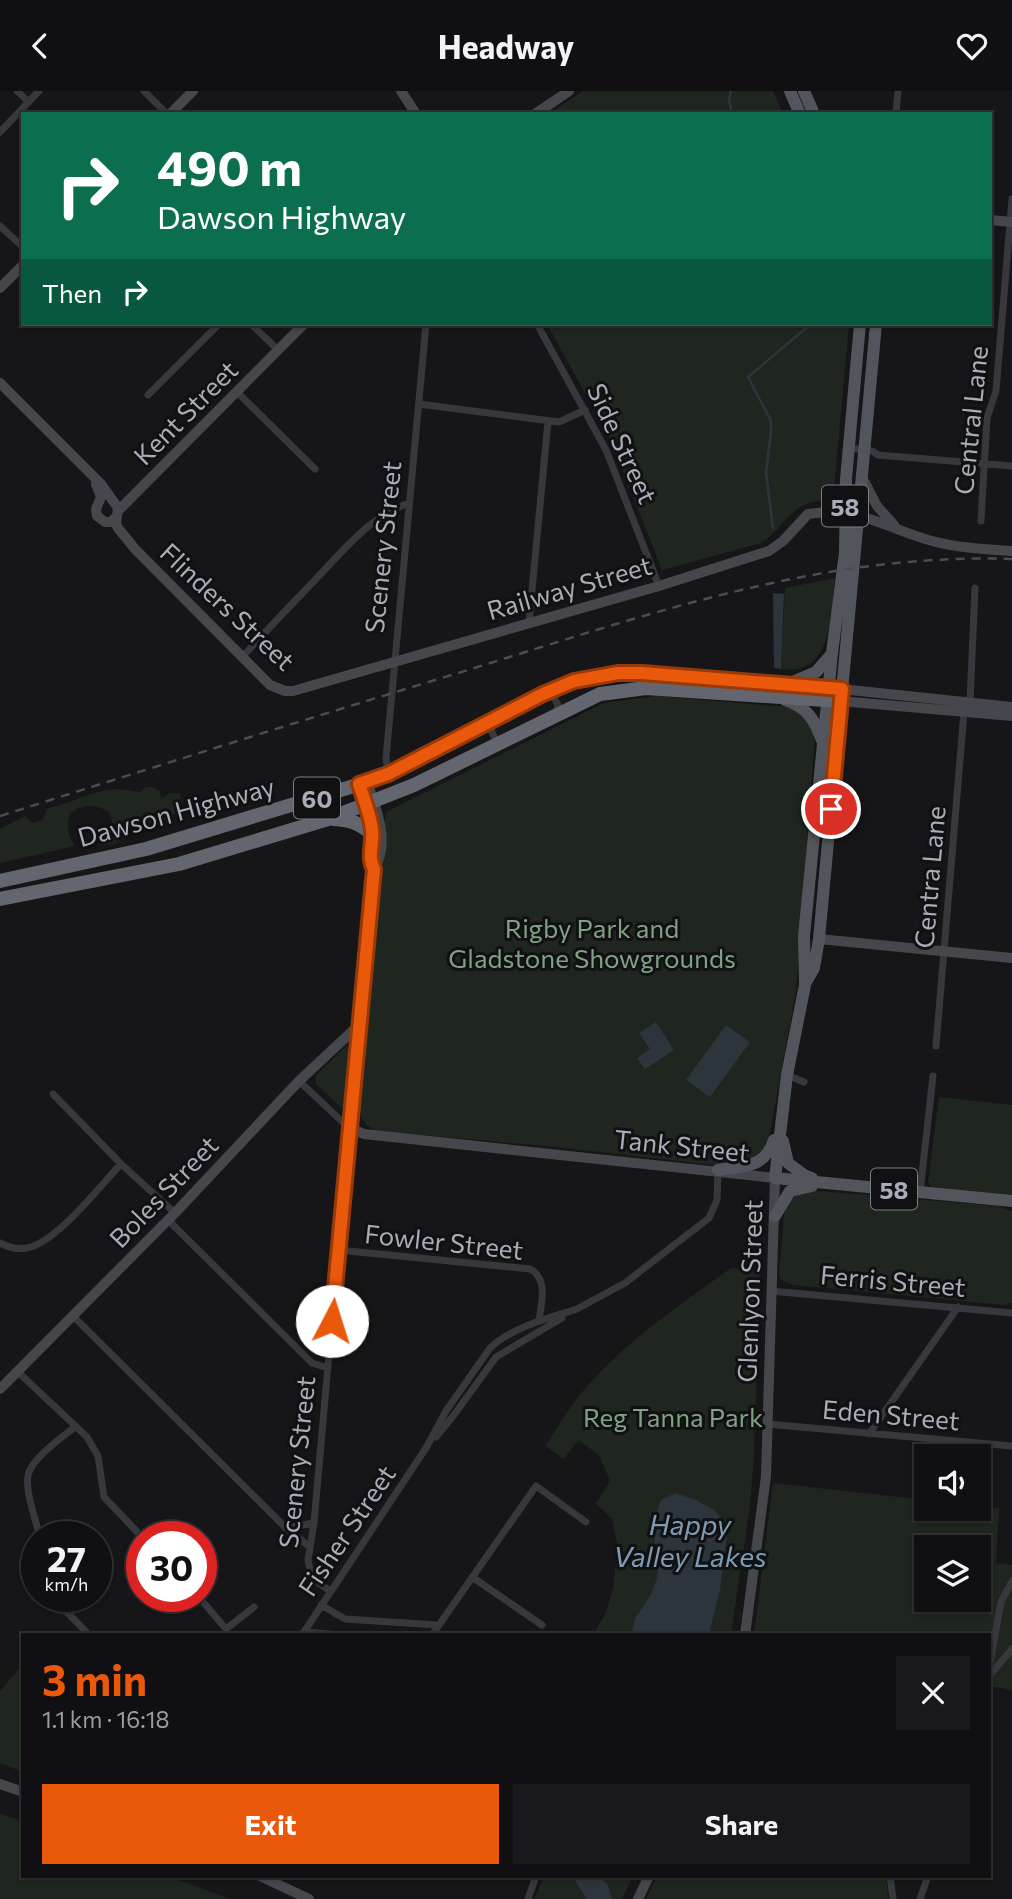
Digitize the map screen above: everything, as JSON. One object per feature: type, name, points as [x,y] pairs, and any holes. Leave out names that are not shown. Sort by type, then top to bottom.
[{"type":"highway","name":"Dawson Highway","points":[[0,881],[146,849],[363,783],[388,774],[543,694],[574,681],[618,673],[786,684],[835,694]]},
{"type":"highway","name":"Dawson Highway","points":[[0,899],[179,864],[328,819],[454,766],[600,694],[646,688],[771,696],[835,694]]},
{"type":"highway","points":[[328,819],[353,821],[373,835]]},
{"type":"main road","points":[[790,91],[799,112]]},
{"type":"main road","points":[[804,91],[813,112]]},
{"type":"main road","name":"Glenlyon Street","points":[[775,1178],[787,1075],[805,985],[804,936],[824,744],[835,694],[832,653],[845,553],[849,448],[860,326]]},
{"type":"main road","name":"Glenlyon Street","points":[[805,985],[814,968],[819,939],[835,694],[858,515],[876,326]]},
{"type":"main road","points":[[786,684],[807,678],[816,672],[832,653]]},
{"type":"main road","name":"60","points":[[771,696],[804,708],[816,722],[824,744]]},
{"type":"main road","points":[[718,1170],[748,1166],[767,1156],[781,1119]]},
{"type":"main road","points":[[781,1119],[788,1163],[804,1175],[829,1183]]},
{"type":"main road","name":"Tank Street","points":[[775,1178],[1012,1202]]},
{"type":"main road","points":[[775,1216],[790,1191],[829,1183]]},
{"type":"street","points":[[18,91],[29,102]]},
{"type":"street","points":[[0,132],[39,91]]},
{"type":"street","points":[[144,91],[167,112]]},
{"type":"street","points":[[171,112],[193,91]]},
{"type":"street","points":[[401,91],[415,112]]},
{"type":"street","points":[[538,112],[569,91]]},
{"type":"street","points":[[896,112],[898,91]]},
{"type":"street","name":"Central Lane","points":[[981,521],[987,418],[996,391],[1012,199]]},
{"type":"street","points":[[992,220],[1011,222]]},
{"type":"street","points":[[0,226],[21,245]]},
{"type":"street","points":[[0,288],[21,267]]},
{"type":"street","points":[[148,395],[217,326]]},
{"type":"street","points":[[253,326],[278,350]]},
{"type":"street","name":"Kent Street","points":[[116,510],[302,326]]},
{"type":"street","name":"Scenery Street","points":[[388,774],[386,758],[394,661],[426,326]]},
{"type":"street","name":"Side Street","points":[[538,326],[606,450],[659,586]]},
{"type":"street","name":"Flinders Street","points":[[0,383],[101,484],[116,510],[118,529],[135,549],[270,685],[293,691]]},
{"type":"street","points":[[237,391],[315,470]]},
{"type":"street","points":[[419,404],[559,422],[585,410]]},
{"type":"street","points":[[529,622],[548,421]]},
{"type":"street","points":[[849,448],[864,449],[878,455],[1012,466]]},
{"type":"street","points":[[878,455],[862,471],[881,512],[898,529]]},
{"type":"street","name":"Flinders Street","points":[[88,470],[101,496],[97,516],[102,521],[116,510]]},
{"type":"street","points":[[98,505],[107,500],[116,510]]},
{"type":"street","points":[[243,656],[348,545],[380,517],[409,503]]},
{"type":"street","name":"Railway Street","points":[[293,691],[659,586],[776,548],[808,514],[858,515],[956,547],[1012,551]]},
{"type":"street","name":"Centra Lane","points":[[936,1046],[975,589]]},
{"type":"street","points":[[543,694],[553,696],[558,705],[556,714]]},
{"type":"street","points":[[835,694],[967,707],[1012,707]]},
{"type":"street","points":[[967,707],[1012,716]]},
{"type":"street","points":[[496,720],[491,730],[495,739],[500,741]]},
{"type":"street","name":"Scenery Street","points":[[330,1591],[317,1583],[309,1571],[374,869],[378,863],[381,832],[363,783]]},
{"type":"street","name":"Scenery Street","points":[[370,803],[373,835],[370,863],[374,869]]},
{"type":"street","points":[[819,939],[1012,958]]},
{"type":"street","name":"Boles Street","points":[[1,1387],[172,1217],[299,1081],[360,1024]]},
{"type":"street","points":[[787,1075],[804,1082]]},
{"type":"street","points":[[920,1192],[933,1076]]},
{"type":"street","points":[[299,1081],[349,1128]]},
{"type":"street","points":[[53,1094],[312,1363],[328,1368]]},
{"type":"street","name":"Tank Street","points":[[349,1128],[364,1134],[775,1178]]},
{"type":"street","points":[[0,1243],[21,1249],[40,1244],[62,1226],[121,1164]]},
{"type":"street","name":"Fisher Street","points":[[426,1448],[496,1357],[625,1283],[709,1218],[717,1200],[718,1170]]},
{"type":"street","name":"Glenlyon Street","points":[[745,1633],[762,1514],[775,1178]]},
{"type":"street","name":"Fowler Street","points":[[338,1250],[530,1269],[539,1274],[542,1284],[539,1321]]},
{"type":"street","name":"Ferris Street","points":[[771,1291],[1012,1313]]},
{"type":"street","points":[[869,1434],[958,1307]]},
{"type":"street","name":"Fisher Street","points":[[303,1633],[490,1347],[539,1321],[577,1309]]},
{"type":"street","points":[[73,1317],[286,1528],[310,1547]]},
{"type":"street","points":[[18,1371],[94,1446],[104,1497],[127,1521]]},
{"type":"street","name":"Eden Street","points":[[767,1424],[1012,1446]]},
{"type":"street","points":[[36,1521],[27,1487],[29,1472],[33,1463],[76,1426]]},
{"type":"street","points":[[433,1633],[536,1486],[586,1522]]},
{"type":"street","points":[[286,1528],[314,1523]]},
{"type":"street","points":[[472,1577],[541,1625]]},
{"type":"street","points":[[991,1657],[1001,1602],[1012,1581]]},
{"type":"street","points":[[321,1605],[345,1619],[438,1625]]},
{"type":"street","points":[[210,1612],[226,1632],[254,1607]]},
{"type":"street","points":[[67,1612],[87,1633]]},
{"type":"street","points":[[991,1675],[1012,1649]]},
{"type":"street","points":[[0,1784],[21,1791]]},
{"type":"street","points":[[264,1878],[309,1899]]},
{"type":"street","points":[[528,1899],[536,1878]]},
{"type":"street","points":[[638,1899],[648,1878]]},
{"type":"street","points":[[890,1878],[893,1899]]},
{"type":"street","points":[[920,1899],[927,1878]]},
{"type":"green space","points":[[583,91],[773,91],[782,112],[552,112]]},
{"type":"green space","points":[[548,326],[849,326],[833,500],[816,501],[796,510],[761,543],[662,570],[611,441]]},
{"type":"green space","points":[[835,578],[830,624],[820,653],[811,663],[798,669],[781,669],[785,588]]},
{"type":"green space","name":"Rigby Park and Gladstone Showgrounds","points":[[656,696],[789,707],[806,718],[815,736],[796,991],[767,1149],[760,1157],[724,1166],[379,1131],[371,1128],[361,1117],[359,1108],[386,812],[604,703]]},
{"type":"green space","points":[[146,787],[160,791],[161,799],[169,793],[180,794],[182,808],[179,814],[169,815],[164,822],[152,825],[140,817],[128,820],[134,832],[114,844],[98,846],[109,839],[113,826],[110,813],[95,806],[85,806],[70,813],[68,830],[75,846],[0,863],[0,829],[25,816],[33,823],[42,820],[48,808],[102,791],[113,789],[139,792]]},
{"type":"green space","points":[[347,1045],[349,1051],[345,1105],[341,1108],[316,1084],[316,1075]]},
{"type":"green space","points":[[939,1097],[1012,1105],[1012,1198],[932,1187],[928,1182]]},
{"type":"green space","points":[[808,1190],[997,1206],[1012,1211],[1012,1303],[1004,1305],[794,1285],[781,1280],[779,1274],[785,1204],[790,1198]]},
{"type":"green space","name":"Reg Tanna Park","points":[[731,1268],[760,1270],[754,1455],[750,1505],[731,1633],[595,1633],[607,1610],[613,1588],[618,1547],[612,1519],[596,1504],[610,1481],[599,1455],[578,1440],[564,1459],[545,1446],[594,1378],[612,1360],[690,1297]]},
{"type":"green space","points":[[773,1483],[914,1499],[914,1521],[991,1521],[991,1507],[999,1508],[996,1563],[1012,1565],[1012,1690],[991,1686],[991,1633],[754,1633]]},
{"type":"green space","points":[[21,1666],[21,1771],[0,1763],[0,1691]]},
{"type":"green space","points":[[0,1813],[21,1821],[21,1878],[173,1878],[230,1899],[0,1899]]},
{"type":"green space","points":[[544,1878],[632,1878],[622,1899],[534,1899]]},
{"type":"green space","points":[[656,1878],[886,1878],[888,1899],[646,1899]]},
{"type":"water","points":[[773,593],[784,594],[781,669],[774,668]]},
{"type":"water","points":[[656,1022],[674,1050],[645,1069],[637,1058],[650,1049],[639,1033]]},
{"type":"water","points":[[726,1025],[750,1042],[710,1097],[686,1080]]},
{"type":"water","name":"Happy Valley Lakes","points":[[675,1493],[696,1500],[714,1510],[724,1521],[727,1534],[720,1590],[709,1633],[631,1633],[635,1619],[650,1596],[658,1576],[653,1523],[661,1500]]},
{"type":"water","points":[[573,1878],[602,1878],[608,1885],[612,1899],[587,1899]]},
{"type":"waterway","points":[[731,91],[729,100],[732,112]]},
{"type":"waterway","points":[[773,528],[766,473],[771,421],[748,377],[809,326]]},
{"type":"railway","points":[[0,816],[592,631],[729,593],[869,566],[940,560],[1012,559]]},
{"type":"route","points":[[332,1321],[374,869],[370,863],[373,835],[371,822],[359,784],[388,774],[543,694],[574,681],[618,673],[642,673],[842,689],[831,809]]}]
